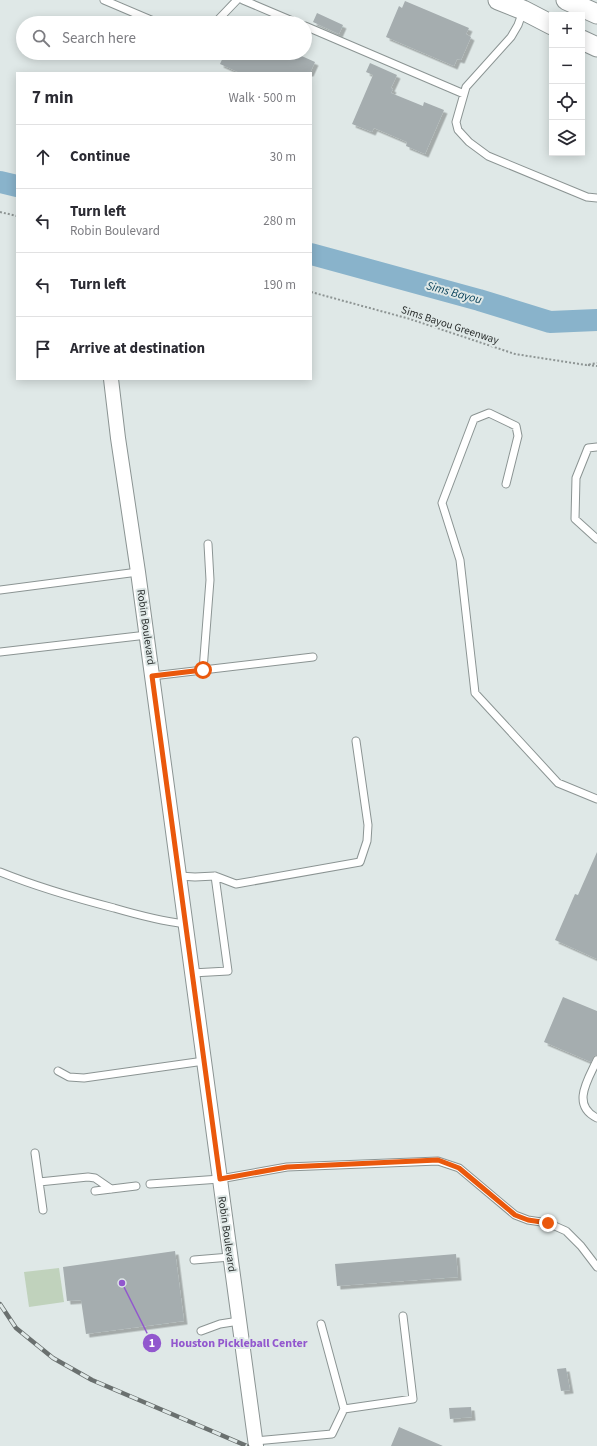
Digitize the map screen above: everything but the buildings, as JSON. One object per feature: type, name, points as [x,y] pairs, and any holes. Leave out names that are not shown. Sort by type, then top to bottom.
[{"type":"main road","points":[[498,0],[525,5],[549,23]]},
{"type":"main road","points":[[566,0],[597,14]]},
{"type":"main road","points":[[585,41],[597,47]]},
{"type":"street","name":"Robin Boulevard","points":[[111,380],[256,1443]]},
{"type":"lane","points":[[222,16],[237,0]]},
{"type":"lane","points":[[243,0],[281,16]]},
{"type":"lane","points":[[108,1],[142,16]]},
{"type":"lane","points":[[525,5],[518,26],[511,37],[466,87],[456,122],[458,130],[469,142],[488,156],[587,197],[597,198]]},
{"type":"lane","points":[[312,29],[464,94]]},
{"type":"lane","points":[[506,484],[518,436],[516,426],[489,413],[474,419],[442,503],[460,560],[475,693],[558,783],[597,799]]},
{"type":"lane","points":[[597,447],[588,448],[576,478],[575,518],[597,539]]},
{"type":"lane","points":[[203,670],[210,580],[208,544]]},
{"type":"lane","points":[[0,590],[138,572]]},
{"type":"lane","points":[[0,652],[147,635]]},
{"type":"lane","points":[[152,676],[313,657]]},
{"type":"lane","points":[[179,876],[215,876],[236,884],[360,862],[367,841],[368,825],[356,741]]},
{"type":"lane","points":[[0,872],[23,881],[92,902],[162,921],[185,924]]},
{"type":"lane","points":[[192,973],[228,971],[215,876]]},
{"type":"lane","points":[[597,1060],[582,1096],[585,1107],[593,1116],[597,1118]]},
{"type":"lane","points":[[58,1071],[68,1077],[84,1078],[204,1061]]},
{"type":"lane","points":[[35,1153],[43,1210]]},
{"type":"lane","points":[[150,1184],[220,1179],[287,1167],[438,1160],[459,1168],[515,1215],[528,1220],[548,1223],[566,1231],[581,1246],[597,1267]]},
{"type":"lane","points":[[39,1182],[88,1176],[95,1178],[111,1188]]},
{"type":"lane","points":[[95,1191],[136,1186]]},
{"type":"lane","points":[[194,1260],[230,1257]]},
{"type":"lane","points":[[344,1409],[413,1399],[403,1316]]},
{"type":"lane","points":[[200,1331],[220,1324],[239,1321]]},
{"type":"lane","points":[[256,1443],[332,1434],[344,1409],[320,1324]]},
{"type":"path","points":[[0,212],[16,216]]},
{"type":"path","name":"Sims Bayou Greenway","points":[[312,292],[410,319],[515,354],[597,366]]},
{"type":"path","name":"Sims Bayou Greenway","points":[[586,365],[597,363]]},
{"type":"green space","points":[[59,1268],[64,1302],[29,1307],[24,1272]]},
{"type":"waterway","name":"Sims Bayou","points":[[0,182],[16,186]]},
{"type":"waterway","name":"Sims Bayou","points":[[312,254],[479,300],[550,322],[597,320]]},
{"type":"railway","points":[[0,1304],[16,1328],[53,1358],[92,1380],[247,1446]]},
{"type":"place","name":"Houston Pickleball Center","points":[[122,1283]]},
{"type":"route","points":[[203,670],[152,676],[220,1179],[287,1167],[438,1160],[459,1168],[515,1215],[528,1220],[548,1223]]}]
